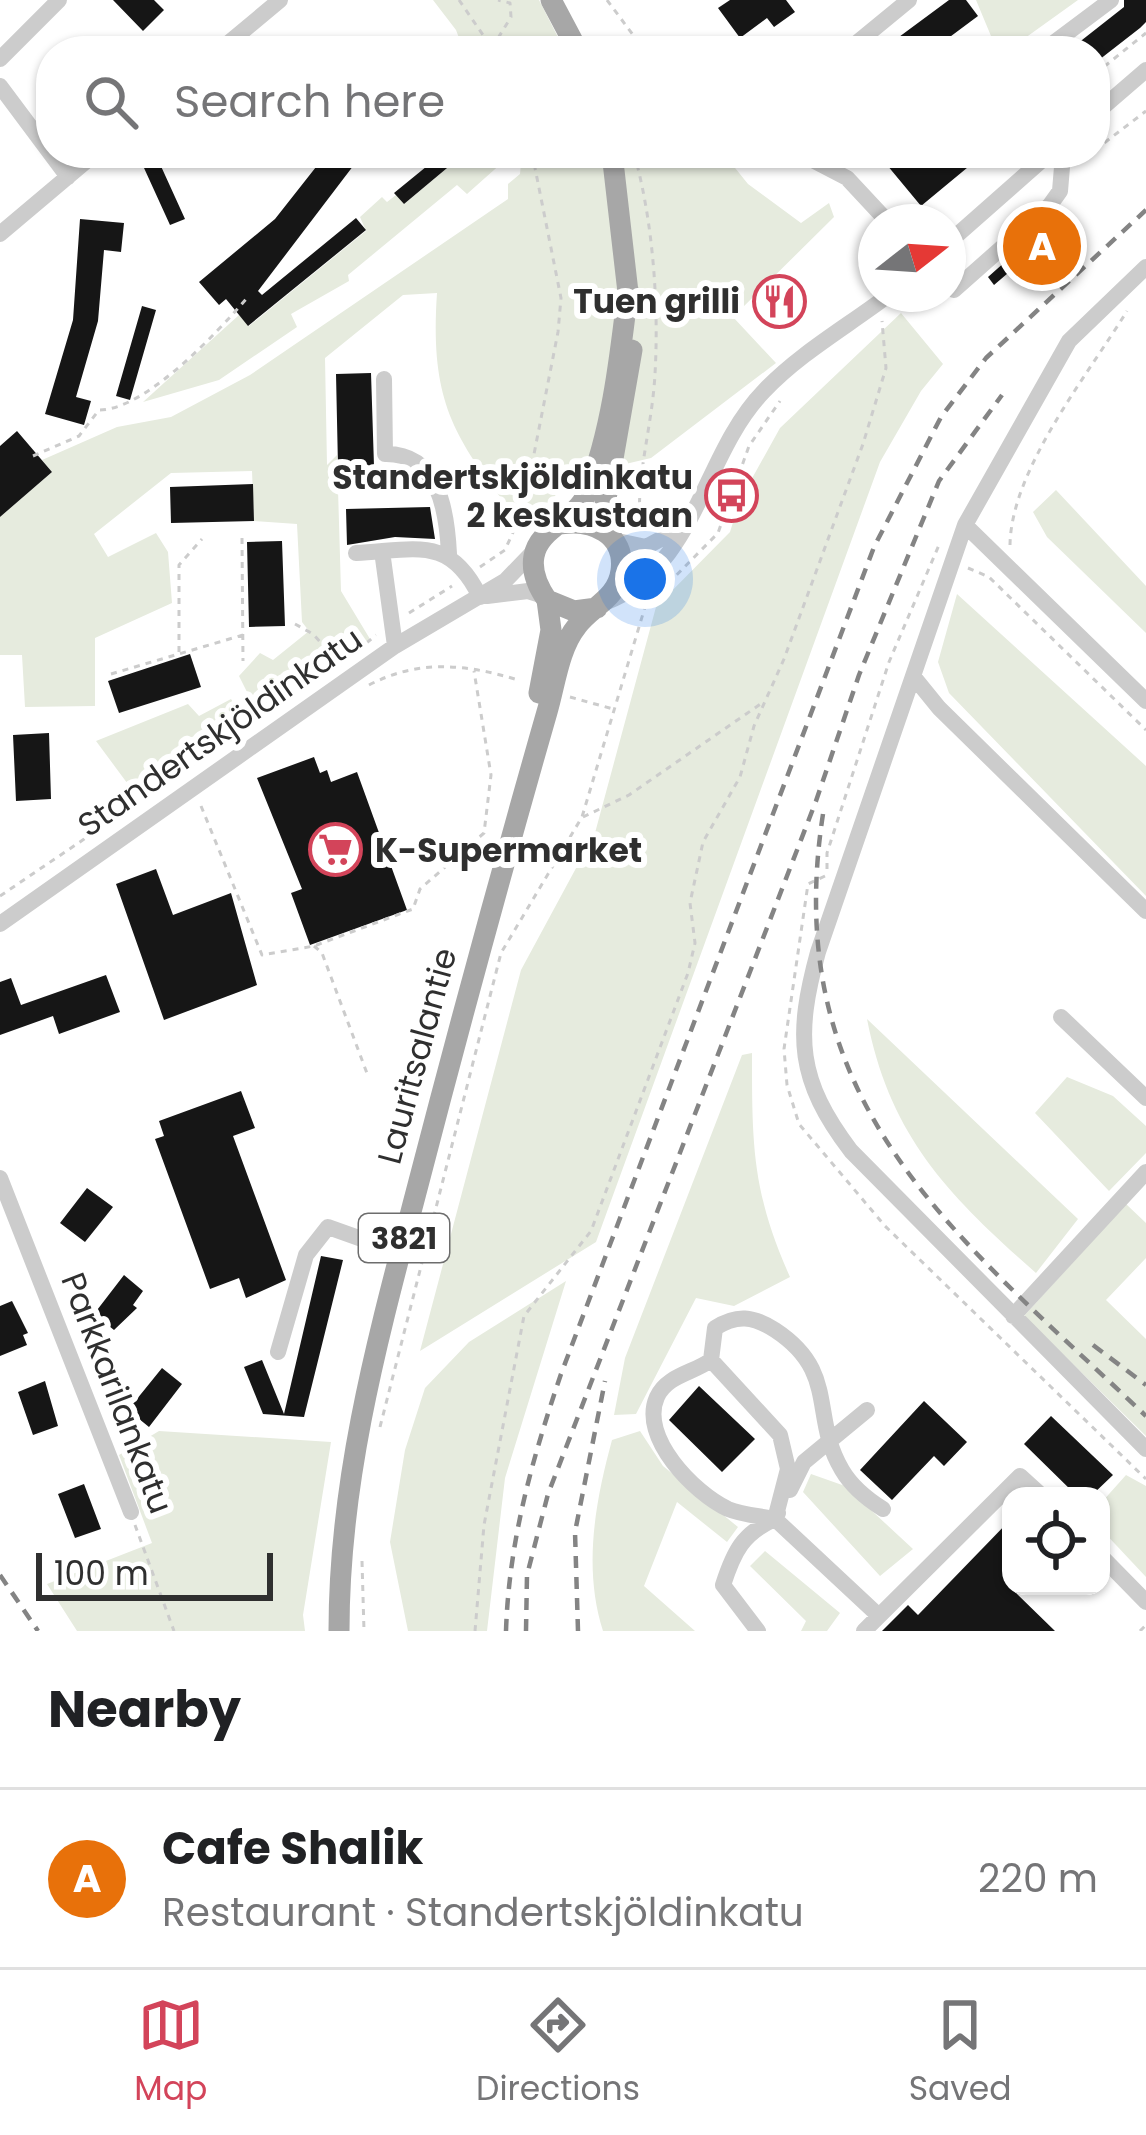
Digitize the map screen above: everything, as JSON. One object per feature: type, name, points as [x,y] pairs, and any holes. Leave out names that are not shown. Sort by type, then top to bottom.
[{"type":"main road","points":[[551,0],[570,36]]},
{"type":"main road","points":[[614,168],[628,290],[630,388],[605,500],[621,572],[601,605],[574,611],[546,598],[533,570],[537,546],[589,491],[610,406],[628,290]]},
{"type":"main road","points":[[561,524],[588,523],[610,536]]},
{"type":"main road","name":"Lauritsalantie","points":[[505,851],[548,650],[546,598]]},
{"type":"main road","name":"Lauritsalantie","points":[[339,1631],[347,1481],[400,1252],[505,851],[569,639],[601,605]]},
{"type":"street","points":[[0,59],[59,0]]},
{"type":"street","points":[[237,36],[280,0]]},
{"type":"street","points":[[865,36],[909,0]]},
{"type":"street","points":[[1063,36],[1111,0]]},
{"type":"street","points":[[1110,101],[1146,70]]},
{"type":"street","points":[[0,86],[36,134]]},
{"type":"street","points":[[61,168],[68,177]]},
{"type":"street","points":[[0,234],[78,168]]},
{"type":"street","points":[[828,168],[847,178],[872,204]]},
{"type":"street","points":[[966,229],[1046,168]]},
{"type":"street","points":[[966,279],[1050,205],[1060,190],[1057,168]]},
{"type":"street","points":[[1146,267],[1069,341],[965,525],[818,952],[801,1018],[802,1046],[824,1117],[850,1151],[1146,1449]]},
{"type":"street","points":[[601,605],[631,590],[664,561],[761,393],[878,312]]},
{"type":"street","points":[[384,379],[385,454],[404,455],[431,476],[441,494],[449,554],[469,574],[480,597]]},
{"type":"street","points":[[610,536],[636,548],[657,544],[690,519]]},
{"type":"street","points":[[965,525],[1146,701]]},
{"type":"street","name":"Standertskjöldinkatu","points":[[0,924],[395,646],[480,597],[518,570],[537,546]]},
{"type":"street","points":[[382,551],[395,646]]},
{"type":"street","points":[[356,553],[449,554]]},
{"type":"street","name":"Standertskjöldinkatu","points":[[480,597],[528,591],[546,598]]},
{"type":"street","points":[[913,676],[1146,911]]},
{"type":"street","points":[[1060,1017],[1146,1099]]},
{"type":"street","points":[[1012,1316],[1146,1172]]},
{"type":"street","name":"Parkkarilankatu","points":[[0,1178],[130,1512]]},
{"type":"street","points":[[278,1352],[306,1255],[328,1227],[400,1252]]},
{"type":"street","points":[[775,1519],[788,1469],[780,1435],[711,1360],[715,1328],[731,1318],[758,1319],[812,1362],[841,1468],[864,1497],[883,1509]]},
{"type":"street","points":[[711,1360],[683,1372],[658,1394],[652,1420],[663,1448],[728,1509],[775,1519],[879,1616]]},
{"type":"street","points":[[758,1631],[723,1585],[749,1531],[775,1519],[805,1462],[867,1410]]},
{"type":"street","points":[[1009,1487],[1020,1476],[1032,1487]]},
{"type":"street","points":[[864,1631],[1002,1494]]},
{"type":"street","points":[[1110,1565],[1146,1602]]},
{"type":"path","points":[[459,0],[483,36]]},
{"type":"path","points":[[497,0],[510,3],[512,17],[501,36]]},
{"type":"path","points":[[608,0],[635,36]]},
{"type":"path","points":[[1110,62],[1146,33]]},
{"type":"path","points":[[1110,139],[1146,111]]},
{"type":"path","points":[[469,574],[505,550],[514,534],[558,332],[561,298],[535,168]]},
{"type":"path","points":[[1001,561],[1010,550],[1010,513],[1028,474],[1136,294]]},
{"type":"path","points":[[33,456],[79,436],[98,410],[122,410],[210,337],[248,298]]},
{"type":"path","points":[[475,1631],[484,1525],[524,1316],[591,1231],[688,973],[695,943],[689,903],[703,842],[740,777],[863,445],[886,368],[882,319],[866,330]]},
{"type":"path","points":[[377,1441],[501,953],[582,817],[646,607],[718,533],[749,446],[781,398]]},
{"type":"path","points":[[242,538],[243,662]]},
{"type":"path","points":[[179,654],[179,565],[202,539]]},
{"type":"path","points":[[1146,730],[989,577],[972,568],[925,573],[889,662],[827,853],[828,876],[808,884],[787,1009],[787,1085],[799,1124],[852,1191],[1146,1479]]},
{"type":"path","points":[[295,624],[313,634],[340,664],[325,676]]},
{"type":"path","points":[[111,674],[243,635]]},
{"type":"path","points":[[358,691],[417,666],[474,669],[518,680]]},
{"type":"path","points":[[200,803],[220,840],[262,955],[314,946],[413,909],[420,890],[484,833],[490,775],[474,669]]},
{"type":"path","points":[[566,696],[615,710]]},
{"type":"path","points":[[582,817],[629,795],[765,701]]},
{"type":"path","points":[[0,896],[236,736]]},
{"type":"path","points":[[314,946],[322,952],[368,1076]]},
{"type":"path","name":"Parkkarilankatu","points":[[130,1512],[174,1631]]},
{"type":"path","points":[[362,1557],[364,1631]]},
{"type":"path","points":[[1140,1631],[1146,1624]]},
{"type":"shaded area","points":[[433,0],[539,0],[557,36],[458,36]]},
{"type":"shaded area","points":[[976,0],[1078,0],[1028,36],[991,36]]},
{"type":"shaded area","points":[[447,168],[496,168],[467,194],[457,185],[348,275],[349,281],[291,314],[297,327],[219,380],[143,402],[239,315],[249,326],[366,231],[360,217],[382,197],[387,202],[396,195],[404,204]]},
{"type":"shaded area","points":[[521,168],[735,168],[748,184],[801,223],[829,203],[834,217],[733,317],[776,363],[651,458],[570,477],[527,531],[453,423],[438,367],[437,293],[403,295],[325,358],[327,465],[337,455],[341,591],[370,639],[261,720],[239,676],[260,653],[273,660],[309,631],[302,622],[297,524],[254,521],[252,471],[171,473],[94,534],[108,557],[156,533],[168,552],[172,603],[95,638],[95,706],[25,707],[22,655],[0,655],[0,517],[52,472],[42,460],[117,427],[171,417],[250,375],[508,199],[508,184]]},
{"type":"shaded area","points":[[901,313],[943,364],[921,391],[880,462],[596,1242],[420,1351],[521,970],[595,833],[656,607],[730,532],[740,500],[780,428]]},
{"type":"shaded area","points":[[1056,490],[1146,586],[1146,633],[1047,537],[1033,512]]},
{"type":"shaded area","points":[[957,594],[1146,766],[1146,896],[949,693],[938,662]]},
{"type":"shaded area","points":[[231,699],[242,716],[133,791],[96,741],[188,704],[199,716]]},
{"type":"shaded area","points":[[867,1019],[1078,1219],[1036,1273],[976,1217],[927,1161],[891,1098]]},
{"type":"shaded area","points":[[752,1053],[761,1193],[790,1277],[734,1306],[696,1298],[636,1414],[614,1415],[625,1358],[742,1055]]},
{"type":"shaded area","points":[[1067,1077],[1113,1096],[1146,1126],[1146,1153],[1109,1191],[1035,1113]]},
{"type":"shaded area","points":[[1126,1204],[1146,1223],[1146,1258],[1106,1300],[1146,1339],[1146,1436],[1024,1316]]},
{"type":"shaded area","points":[[566,1281],[505,1478],[487,1631],[408,1631],[390,1542],[405,1450],[425,1388],[469,1342]]},
{"type":"shaded area","points":[[159,1431],[331,1442],[303,1615],[305,1631],[77,1631],[47,1584],[152,1543],[119,1455]]},
{"type":"shaded area","points":[[640,1431],[663,1466],[738,1527],[727,1542],[677,1502],[644,1586],[695,1631],[603,1631],[593,1559],[601,1488],[612,1440]]},
{"type":"shaded area","points":[[811,1474],[845,1486],[913,1549],[880,1576],[803,1492]]},
{"type":"shaded area","points":[[1126,1475],[1146,1486],[1146,1577],[1110,1539],[1110,1493]]},
{"type":"shaded area","points":[[765,1551],[840,1613],[827,1631],[801,1631],[806,1621],[750,1566]]},
{"type":"building","points":[[113,0],[154,0],[164,10],[143,31]]},
{"type":"building","points":[[730,0],[786,0],[795,12],[774,27],[767,18],[739,36],[718,8]]},
{"type":"building","points":[[949,0],[966,0],[978,16],[951,36],[900,36]]},
{"type":"building","points":[[1124,0],[1146,0],[1146,22],[1110,51],[1110,36],[1087,36],[1124,7]]},
{"type":"building","points":[[144,168],[162,168],[185,219],[170,225]]},
{"type":"building","points":[[315,168],[352,168],[258,291],[262,295],[356,218],[366,230],[248,326],[226,299],[219,305],[199,282],[275,219]]},
{"type":"building","points":[[425,168],[447,168],[404,204],[394,193]]},
{"type":"building","points":[[889,168],[967,168],[919,204]]},
{"type":"building","points":[[1059,214],[1070,227],[1055,239],[1065,252],[1035,277],[1022,261],[994,285],[988,277]]},
{"type":"building","points":[[80,219],[124,223],[121,252],[104,250],[98,321],[76,397],[91,401],[84,425],[45,414],[73,320]]},
{"type":"building","points":[[142,306],[156,310],[130,400],[116,396]]},
{"type":"building","points":[[371,373],[374,466],[338,467],[336,374]]},
{"type":"building","points":[[17,431],[52,472],[0,517],[0,446]]},
{"type":"building","points":[[253,484],[254,521],[171,523],[170,487]]},
{"type":"building","points":[[430,507],[435,539],[395,537],[347,545],[346,509]]},
{"type":"building","points":[[282,541],[285,626],[249,627],[247,542]]},
{"type":"building","points":[[190,654],[201,687],[119,713],[108,681]]},
{"type":"building","points":[[49,733],[51,799],[16,801],[13,735]]},
{"type":"building","name":"K-Supermarket","points":[[314,757],[320,773],[327,770],[331,782],[357,772],[407,910],[310,945],[291,893],[302,889],[257,778]]},
{"type":"building","points":[[156,869],[173,915],[231,893],[257,985],[164,1020],[116,884]]},
{"type":"building","points":[[106,975],[120,1012],[59,1034],[53,1016],[0,1035],[0,982],[11,978],[21,1005]]},
{"type":"building","points":[[241,1091],[255,1128],[233,1136],[286,1280],[246,1298],[239,1278],[210,1289],[155,1139],[164,1136],[159,1121]]},
{"type":"building","points":[[87,1188],[113,1207],[85,1242],[60,1223]]},
{"type":"building","points":[[321,1256],[343,1260],[304,1417],[263,1414],[244,1367],[262,1360],[284,1414]]},
{"type":"building","points":[[124,1275],[143,1291],[133,1305],[137,1308],[114,1330],[94,1314]]},
{"type":"building","points":[[12,1301],[28,1333],[23,1335],[27,1345],[0,1356],[0,1306]]},
{"type":"building","points":[[162,1368],[182,1384],[149,1427],[128,1410]]},
{"type":"building","points":[[45,1381],[58,1426],[33,1435],[18,1392]]},
{"type":"building","points":[[699,1386],[755,1439],[722,1472],[669,1420]]},
{"type":"building","points":[[924,1401],[967,1442],[944,1466],[934,1456],[892,1500],[860,1470]]},
{"type":"building","points":[[1051,1416],[1113,1475],[1100,1487],[1068,1487],[1024,1444]]},
{"type":"building","points":[[84,1484],[101,1529],[75,1538],[58,1494]]},
{"type":"building","points":[[1002,1528],[1002,1595],[1018,1595],[1055,1631],[882,1631],[908,1605],[918,1615]]},
{"type":"railway","points":[[506,1631],[524,1501],[561,1374],[874,547],[941,417],[986,358],[1146,210]]},
{"type":"railway","points":[[526,1631],[527,1575],[548,1494],[816,801],[859,675],[939,481],[1002,395]]},
{"type":"railway","points":[[823,814],[816,916],[828,1006],[856,1085],[897,1157],[949,1224],[1146,1416]]},
{"type":"railway","points":[[1093,1345],[1146,1385]]},
{"type":"railway","points":[[578,1631],[575,1532],[605,1381]]},
{"type":"railway","points":[[0,1575],[38,1631]]},
{"type":"place","name":"Cafe Shalik","points":[[1042,246]]},
{"type":"place","name":"Tuen grilli","points":[[779,301]]},
{"type":"place","name":"Standertskjöldinkatu 2 keskustaan","points":[[732,496]]},
{"type":"place","name":"K-Supermarket","points":[[336,850]]}]
